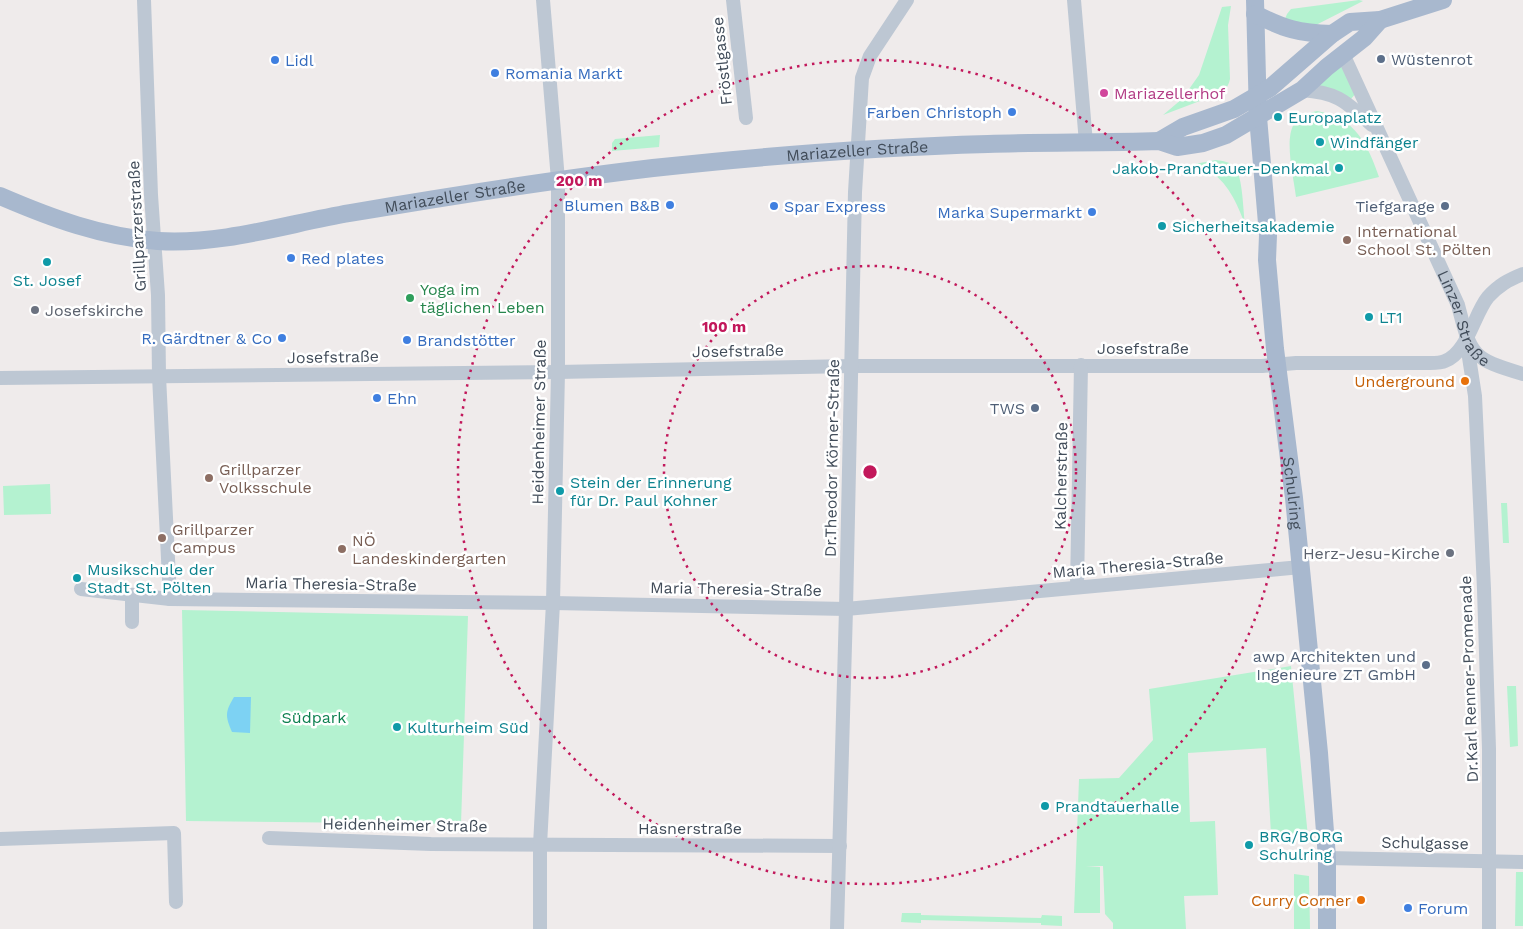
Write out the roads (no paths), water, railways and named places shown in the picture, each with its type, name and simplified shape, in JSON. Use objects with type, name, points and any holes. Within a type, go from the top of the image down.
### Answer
[{"type":"main road","name":"Mariazeller Straße","points":[[1159,141],[1182,127],[1234,109],[1257,95],[1288,74],[1296,64],[1332,34],[1350,22],[1380,20],[1443,0]]},
{"type":"main road","points":[[1255,7],[1274,23],[1299,32],[1332,34]]},
{"type":"main road","points":[[1255,7],[1257,95]]},
{"type":"main road","name":"Mariazeller Straße","points":[[0,196],[85,229],[116,236],[155,241],[214,239],[347,213],[558,180],[716,162],[1085,136],[1159,141],[1177,147],[1203,143],[1226,135],[1302,90],[1364,38],[1380,20]]},
{"type":"main road","name":"Schulring","points":[[1257,95],[1268,235],[1267,260],[1277,364],[1294,498],[1319,753],[1327,858],[1327,929]]},
{"type":"street","name":"Grillparzerstraße","points":[[144,0],[170,599]]},
{"type":"street","name":"Heidenheimer Straße","points":[[540,929],[540,845],[553,603],[558,372],[558,180],[543,0]]},
{"type":"street","name":"Fröstlgasse","points":[[733,0],[746,118]]},
{"type":"street","name":"Dr.Theodor Körner-Straße","points":[[837,929],[857,151],[862,78],[870,56],[907,0]]},
{"type":"street","points":[[1074,0],[1085,136]]},
{"type":"street","name":"Linzer Straße","points":[[1343,54],[1458,305],[1466,338],[1478,356],[1490,365],[1523,374]]},
{"type":"street","name":"Linzer Straße","points":[[1302,90],[1326,92],[1343,100],[1377,128]]},
{"type":"street","name":"Josefstraße","points":[[0,378],[558,372],[852,366],[1441,362],[1447,361],[1456,353],[1487,298],[1505,281],[1523,274]]},
{"type":"street","name":"Dr.Karl Renner-Promenade","points":[[1466,338],[1474,396],[1484,589],[1489,749],[1489,929]]},
{"type":"street","name":"Kalcherstraße","points":[[1077,587],[1081,365]]},
{"type":"street","name":"Maria Theresia-Straße","points":[[81,589],[170,599],[553,603],[846,609],[1300,567]]},
{"type":"street","points":[[132,595],[132,622]]},
{"type":"street","points":[[0,839],[174,833],[176,902]]},
{"type":"street","name":"Heidenheimer Straße","points":[[269,838],[431,844],[540,845]]},
{"type":"street","name":"Hasnerstraße","points":[[540,845],[840,846]]},
{"type":"street","name":"Schulgasse","points":[[1327,858],[1523,862]]},
{"type":"water","points":[[234,697],[251,697],[250,733],[232,732],[227,714]]},
{"type":"place","name":"Wüstenrot","points":[[1381,59]]},
{"type":"place","name":"Lidl","points":[[275,60]]},
{"type":"place","name":"Romania Markt","points":[[495,73]]},
{"type":"place","name":"Mariazellerhof","points":[[1104,93]]},
{"type":"place","name":"Farben Christoph","points":[[1012,112]]},
{"type":"place","name":"Europaplatz","points":[[1278,117]]},
{"type":"place","name":"Windfänger","points":[[1320,142]]},
{"type":"place","name":"Jakob-Prandtauer-Denkmal","points":[[1339,168]]},
{"type":"place","name":"Blumen B&B","points":[[670,205]]},
{"type":"place","name":"Spar Express","points":[[774,206]]},
{"type":"place","name":"Tiefgarage","points":[[1445,206]]},
{"type":"place","name":"Marka Supermarkt","points":[[1092,212]]},
{"type":"place","name":"Sicherheitsakademie","points":[[1162,226]]},
{"type":"place","name":"International School St. Pölten","points":[[1347,240]]},
{"type":"place","name":"Red plates","points":[[291,258]]},
{"type":"place","name":"St. Josef","points":[[47,262]]},
{"type":"place","name":"Yoga im täglichen Leben","points":[[410,298]]},
{"type":"place","name":"Josefskirche","points":[[35,310]]},
{"type":"place","name":"LT1","points":[[1369,317]]},
{"type":"place","name":"R. Gärdtner & Co","points":[[282,338]]},
{"type":"place","name":"Brandstötter","points":[[407,340]]},
{"type":"place","name":"Underground","points":[[1465,381]]},
{"type":"place","name":"Ehn","points":[[377,398]]},
{"type":"place","name":"TWS","points":[[1035,408]]},
{"type":"place","name":"Grillparzer Volksschule","points":[[209,478]]},
{"type":"place","name":"Stein der Erinnerung für Dr. Paul Kohner","points":[[560,491]]},
{"type":"place","name":"Grillparzer Campus","points":[[162,538]]},
{"type":"place","name":"NÖ Landeskindergarten","points":[[342,549]]},
{"type":"place","name":"Herz-Jesu-Kirche","points":[[1450,553]]},
{"type":"place","name":"Musikschule der Stadt St. Pölten","points":[[77,578]]},
{"type":"place","name":"awp Architekten und Ingenieure ZT GmbH","points":[[1426,665]]},
{"type":"place","name":"Kulturheim Süd","points":[[397,727]]},
{"type":"place","name":"Prandtauerhalle","points":[[1045,806]]},
{"type":"place","name":"BRG/BORG Schulring","points":[[1249,845]]},
{"type":"place","name":"Curry Corner","points":[[1361,900]]},
{"type":"place","name":"Forum","points":[[1408,908]]},
{"type":"park label","name":"Südpark","points":[[314,717]]}]
